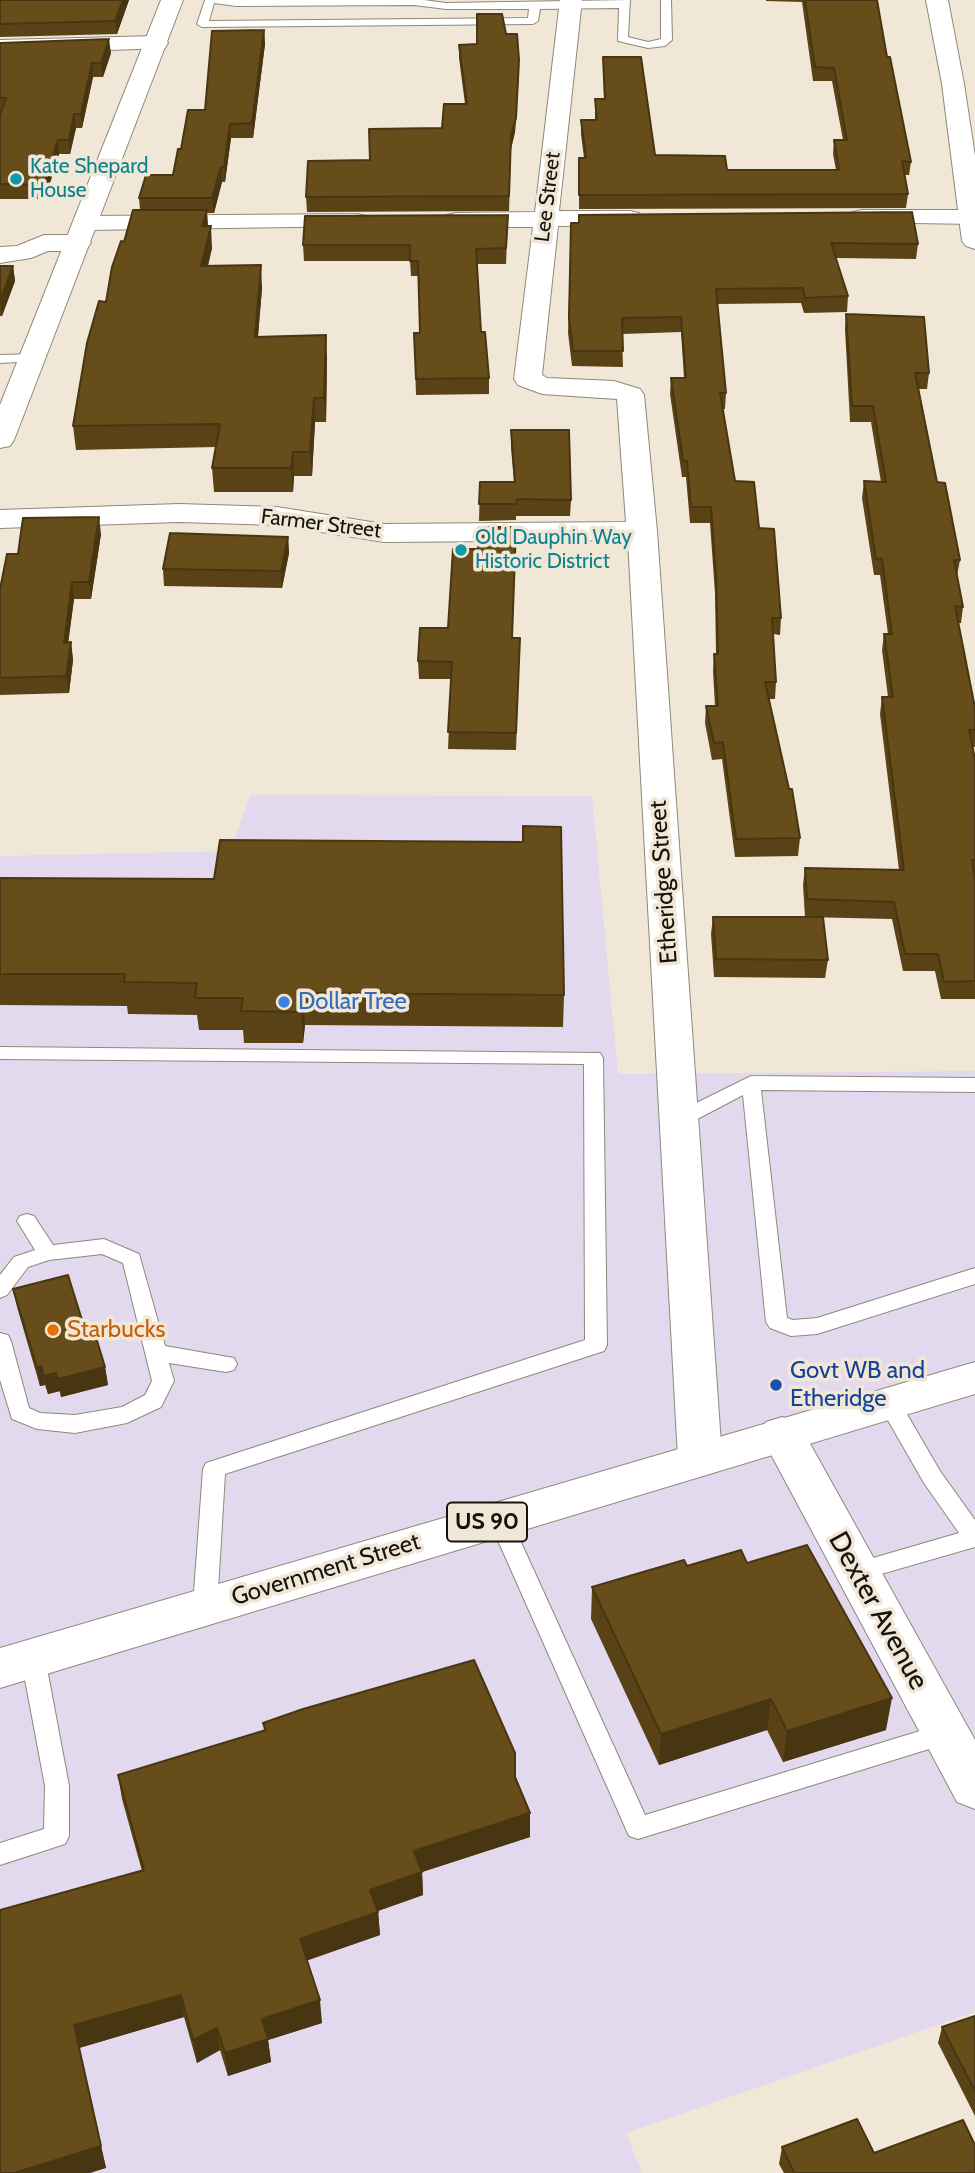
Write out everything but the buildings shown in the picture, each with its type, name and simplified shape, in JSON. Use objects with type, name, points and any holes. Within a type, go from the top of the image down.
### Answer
[{"type":"street","points":[[0,440],[172,0]]},
{"type":"street","points":[[845,217],[974,225],[937,0]]},
{"type":"street","name":"Lee Street","points":[[542,386],[528,379],[571,3]]},
{"type":"street","points":[[0,47],[157,43]]},
{"type":"street","points":[[433,220],[650,218]]},
{"type":"street","points":[[0,255],[22,253],[44,243],[82,233],[380,221]]},
{"type":"street","points":[[0,231],[27,233],[44,243]]},
{"type":"street","name":"Etheridge Street","points":[[542,386],[614,389],[630,395],[642,531],[700,1458]]},
{"type":"street","name":"Farmer Street","points":[[0,519],[179,513],[277,516],[384,533],[642,531]]},
{"type":"street","name":"Government Street","points":[[16,1663],[975,1378]]},
{"type":"street","name":"Dexter Avenue","points":[[782,1434],[975,1787]]},
{"type":"lane","points":[[535,5],[533,21],[202,24],[212,0],[236,3],[414,2],[446,6],[625,2],[622,38],[632,43],[661,44],[667,40],[666,0]]},
{"type":"lane","points":[[348,1],[353,23]]},
{"type":"lane","points":[[0,359],[33,358]]},
{"type":"lane","points":[[0,1054],[593,1058],[596,1345],[214,1469],[205,1606]]},
{"type":"lane","points":[[751,1083],[777,1322],[791,1328],[817,1326],[975,1276]]},
{"type":"lane","points":[[679,1120],[751,1083],[975,1085]]},
{"type":"lane","points":[[27,1222],[48,1253]]},
{"type":"lane","points":[[0,1290],[21,1262],[48,1253],[104,1246],[132,1259],[163,1381],[153,1401],[127,1415],[75,1424],[37,1421],[20,1413],[0,1341]]},
{"type":"lane","points":[[158,1353],[226,1364]]},
{"type":"lane","points":[[857,1572],[975,1538],[932,1476],[889,1403]]},
{"type":"lane","points":[[499,1518],[638,1828],[946,1734]]},
{"type":"lane","points":[[0,1854],[56,1836],[57,1786],[16,1663]]},
{"type":"shaded area","points":[[250,795],[592,796],[618,1074],[975,1071],[975,2012],[626,2133],[642,2173],[0,2173],[0,856],[231,851]]},
{"type":"place","name":"Kate Shepard House","points":[[16,179]]},
{"type":"place","name":"Old Dauphin Way Historic District","points":[[461,550]]},
{"type":"place","name":"Dollar Tree","points":[[284,1002]]},
{"type":"place","name":"Starbucks","points":[[53,1330]]},
{"type":"place","name":"Govt WB and Etheridge","points":[[776,1385]]}]
